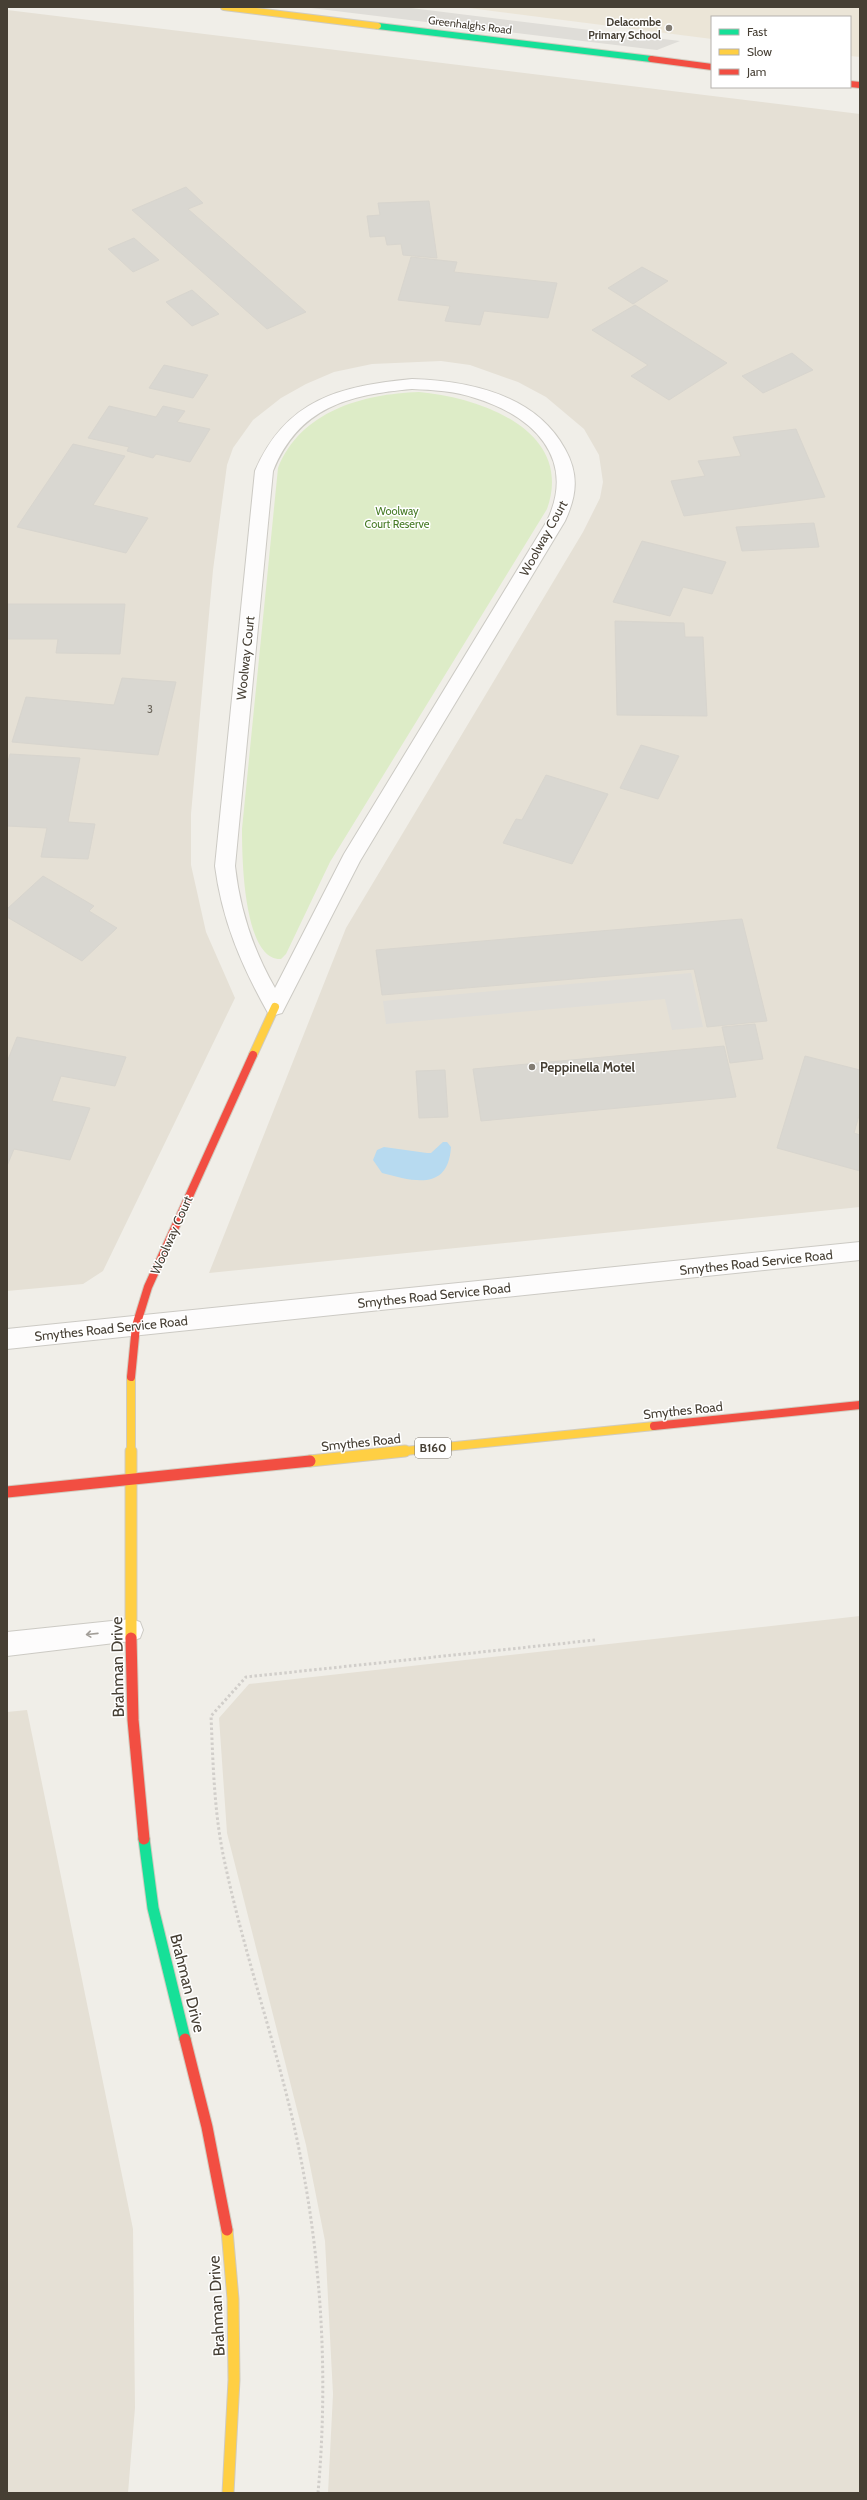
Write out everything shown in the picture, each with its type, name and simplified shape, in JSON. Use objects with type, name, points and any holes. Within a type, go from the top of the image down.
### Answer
[{"type":"street","name":"Greenhalghs Road","points":[[224,7],[711,67]]},
{"type":"street","name":"Woolway Court","points":[[132,1478],[131,1366],[136,1326],[148,1287],[275,1007],[302,958],[351,859],[556,521],[566,498],[568,487],[565,468],[560,454],[547,434],[522,412],[476,392],[441,386],[412,384],[380,387],[347,394],[305,414],[281,436],[267,460],[262,485],[225,866],[230,905],[236,929],[275,1007]]},
{"type":"street","name":"Smythes Road Service Road","points":[[7,1339],[860,1251]]},
{"type":"street","name":"Smythes Road","points":[[7,1492],[132,1478],[860,1405]]},
{"type":"street","name":"Brahman Drive","points":[[132,1478],[131,1630],[133,1720],[145,1856],[153,1908],[207,2127],[227,2229],[233,2299],[234,2380],[228,2493]]},
{"type":"street","points":[[7,1644],[131,1630]]},
{"type":"path","points":[[318,2493],[324,2401],[313,2236],[303,2169],[222,1853],[213,1768],[212,1716],[246,1677],[595,1640]]},
{"type":"shaded area","points":[[303,7],[403,7],[680,41],[657,50]]},
{"type":"shaded area","name":"Delacombe Primary School","points":[[461,7],[860,7],[860,57],[851,56],[851,16],[711,16],[711,39]]},
{"type":"shaded area","points":[[7,10],[860,114],[860,1207],[209,1273],[346,928],[583,532],[600,498],[603,482],[599,455],[584,429],[546,397],[518,382],[470,365],[441,361],[372,364],[334,372],[306,384],[281,398],[253,420],[233,448],[227,465],[213,570],[191,814],[191,865],[206,932],[235,998],[103,1271],[83,1284],[7,1291]]},
{"type":"shaded area","points":[[691,973],[703,1027],[672,1030],[665,999],[386,1024],[383,1001]]},
{"type":"shaded area","points":[[860,1616],[860,2493],[328,2493],[333,2394],[325,2241],[306,2145],[227,1833],[219,1718],[249,1684]]},
{"type":"shaded area","points":[[27,1710],[133,2229],[135,2408],[128,2493],[7,2493],[7,1712]]},
{"type":"green space","name":"Woolway Court Reserve","points":[[419,392],[443,395],[468,401],[493,410],[516,423],[535,439],[547,458],[552,481],[547,509],[330,862],[286,954],[281,959],[268,955],[259,943],[252,926],[244,882],[242,829],[278,468],[288,448],[302,432],[318,419],[336,409],[355,402],[376,397]]},
{"type":"water","points":[[443,1142],[447,1142],[451,1147],[448,1161],[443,1171],[436,1177],[427,1180],[405,1179],[382,1173],[373,1160],[377,1150],[384,1147],[431,1153]]},
{"type":"building","points":[[186,187],[203,203],[188,209],[306,312],[267,329],[132,210]]},
{"type":"building","points":[[429,201],[437,258],[403,255],[401,244],[387,245],[385,236],[370,237],[367,216],[380,215],[378,203]]},
{"type":"building","points":[[134,238],[159,260],[133,272],[108,249]]},
{"type":"building","points":[[411,257],[457,262],[454,272],[557,283],[548,318],[484,311],[480,325],[445,321],[450,306],[398,300]]},
{"type":"building","points":[[642,267],[668,281],[633,304],[608,288]]},
{"type":"building","points":[[192,290],[219,314],[192,326],[166,302]]},
{"type":"building","points":[[635,305],[727,363],[669,400],[631,376],[648,365],[592,330]]},
{"type":"building","points":[[792,353],[813,370],[763,393],[742,376]]},
{"type":"building","points":[[164,365],[208,375],[193,398],[149,388]]},
{"type":"building","points":[[109,406],[156,417],[163,406],[185,411],[177,422],[210,429],[190,462],[156,454],[153,458],[127,451],[129,447],[88,438]]},
{"type":"building","points":[[796,429],[825,497],[684,516],[671,481],[705,476],[698,461],[741,456],[733,437]]},
{"type":"building","points":[[73,444],[125,456],[93,505],[148,518],[126,553],[17,527]]},
{"type":"building","points":[[814,523],[819,547],[742,551],[736,527]]},
{"type":"building","points":[[642,541],[726,562],[712,594],[683,587],[670,616],[613,602]]},
{"type":"building","points":[[7,604],[125,604],[120,654],[56,653],[58,639],[7,639]]},
{"type":"building","points":[[615,621],[684,623],[685,637],[703,637],[707,716],[617,715]]},
{"type":"building","points":[[122,678],[176,682],[158,755],[12,742],[26,697],[114,705]]},
{"type":"building","points":[[641,745],[679,756],[658,799],[620,788]]},
{"type":"building","points":[[10,754],[80,758],[68,822],[95,824],[88,859],[41,857],[47,828],[7,826],[7,765]]},
{"type":"building","points":[[546,775],[608,794],[572,864],[503,843],[516,819],[522,820]]},
{"type":"building","points":[[43,876],[94,906],[89,911],[117,928],[82,961],[7,917],[7,909]]},
{"type":"building","points":[[742,919],[767,1021],[707,1027],[694,969],[382,995],[376,950]]},
{"type":"building","points":[[755,1024],[763,1059],[730,1063],[722,1027]]},
{"type":"building","points":[[17,1037],[126,1057],[115,1086],[61,1076],[52,1101],[90,1108],[70,1160],[14,1149],[7,1166],[7,1062]]},
{"type":"building","points":[[724,1046],[736,1097],[481,1121],[473,1069]]},
{"type":"building","points":[[805,1056],[860,1070],[860,1112],[854,1133],[860,1135],[860,1171],[777,1148]]},
{"type":"building","points":[[445,1070],[448,1117],[419,1118],[416,1071]]},
{"type":"traffic: fast","points":[[378,26],[651,59]]},
{"type":"traffic: fast","points":[[144,1839],[153,1908],[185,2039]]},
{"type":"traffic: slow","points":[[224,7],[378,26]]},
{"type":"traffic: slow","points":[[253,1055],[275,1007]]},
{"type":"traffic: slow","points":[[131,1377],[131,1638]]},
{"type":"traffic: slow","points":[[310,1461],[654,1426]]},
{"type":"traffic: slow","points":[[227,2230],[233,2299],[234,2380],[228,2493]]},
{"type":"traffic: jam","points":[[651,59],[711,67]]},
{"type":"traffic: jam","points":[[851,84],[860,85]]},
{"type":"traffic: jam","points":[[131,1377],[136,1326],[148,1287],[253,1055]]},
{"type":"traffic: jam","points":[[654,1426],[860,1405]]},
{"type":"traffic: jam","points":[[7,1492],[310,1461]]},
{"type":"traffic: jam","points":[[131,1638],[133,1720],[144,1839]]},
{"type":"traffic: jam","points":[[185,2039],[207,2127],[227,2230]]},
{"type":"place","name":"Delacombe Primary School","points":[[669,28]]},
{"type":"place","name":"Peppinella Motel","points":[[532,1067]]}]
